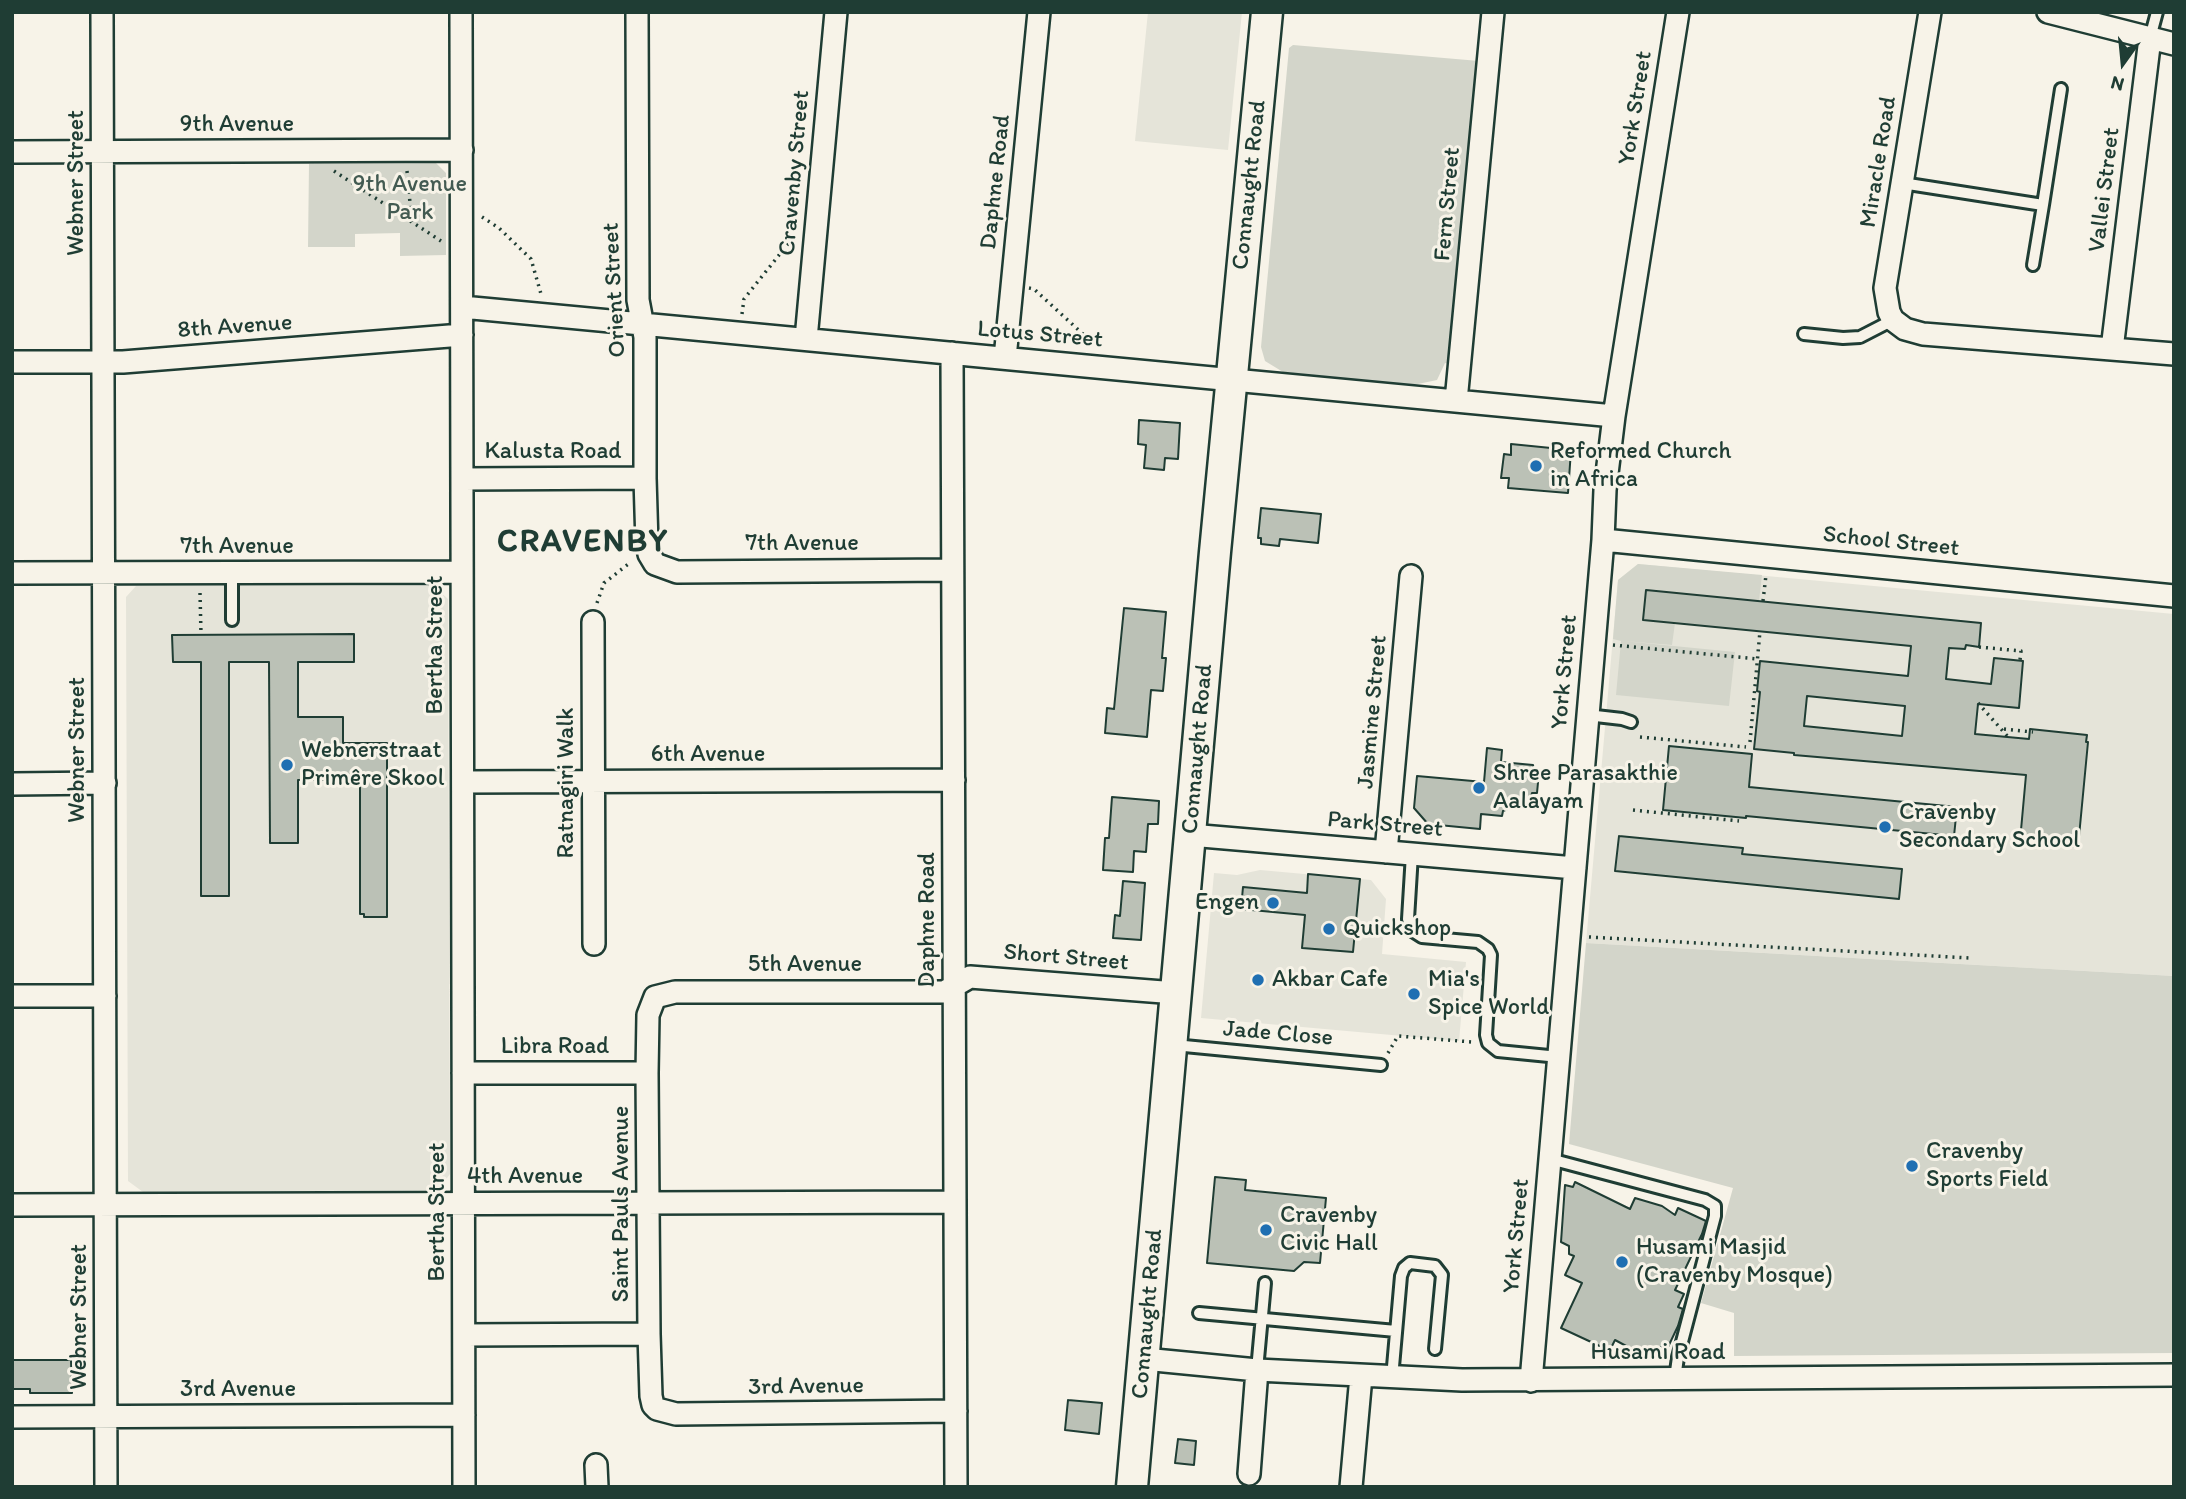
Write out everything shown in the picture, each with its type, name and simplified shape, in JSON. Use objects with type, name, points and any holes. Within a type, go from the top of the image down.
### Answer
[{"type":"street","name":"Webner Street","points":[[102,12],[106,1487]]},
{"type":"street","name":"Bertha Street","points":[[461,12],[464,1487]]},
{"type":"street","name":"Orient Street","points":[[637,12],[638,300],[646,355],[645,478],[649,554],[645,561]]},
{"type":"street","name":"Cravenby Street","points":[[806,339],[836,12]]},
{"type":"street","name":"Daphne Road","points":[[1005,358],[1039,12]]},
{"type":"street","name":"Connaught Road","points":[[1132,1487],[1267,12]]},
{"type":"street","name":"Fern Street","points":[[1456,401],[1493,12]]},
{"type":"street","name":"York Street","points":[[1531,1381],[1603,540],[1605,490],[1614,416],[1678,12]]},
{"type":"street","name":"Miracle Road","points":[[1894,320],[1889,312],[1885,288],[1930,12]]},
{"type":"street","points":[[2048,12],[2174,44]]},
{"type":"street","name":"Vallei Street","points":[[2112,349],[2150,38]]},
{"type":"street","name":"9th Avenue","points":[[12,152],[462,150]]},
{"type":"street","name":"Lotus Street","points":[[462,307],[1614,416]]},
{"type":"street","points":[[1894,320],[1905,329],[1923,334],[2174,354]]},
{"type":"street","name":"8th Avenue","points":[[12,362],[123,362],[462,335]]},
{"type":"street","name":"Daphne Road","points":[[952,353],[956,1487]]},
{"type":"street","name":"Kalusta Road","points":[[462,479],[645,478]]},
{"type":"street","name":"School Street","points":[[1603,540],[2174,596]]},
{"type":"street","name":"7th Avenue","points":[[645,561],[677,572],[952,570]]},
{"type":"street","name":"7th Avenue","points":[[12,573],[462,572]]},
{"type":"street","name":"Jasmine Street","points":[[1386,852],[1412,576]]},
{"type":"street","name":"Ratnagiri Walk","points":[[594,944],[595,614]]},
{"type":"street","name":"6th Avenue","points":[[463,782],[954,780]]},
{"type":"street","points":[[12,784],[105,783]]},
{"type":"street","name":"Park Street","points":[[1190,835],[1575,868]]},
{"type":"street","name":"Short Street","points":[[954,986],[970,976],[1176,993]]},
{"type":"street","name":"5th Avenue","points":[[655,997],[675,992],[944,992],[954,986]]},
{"type":"street","points":[[12,996],[105,996]]},
{"type":"street","name":"Saint Pauls Avenue","points":[[655,997],[648,1015],[647,1073],[649,1334],[651,1401],[657,1409]]},
{"type":"street","name":"Libra Road","points":[[463,1073],[647,1073]]},
{"type":"street","name":"4th Avenue","points":[[12,1205],[954,1202]]},
{"type":"street","points":[[464,1335],[649,1334]]},
{"type":"street","name":"Husami Road","points":[[1144,1359],[1257,1370],[1392,1378],[1531,1381],[2174,1375]]},
{"type":"street","points":[[1248,1474],[1257,1370]]},
{"type":"street","points":[[1352,1487],[1361,1376]]},
{"type":"street","name":"3rd Avenue","points":[[657,1409],[676,1414],[956,1411]]},
{"type":"street","name":"3rd Avenue","points":[[12,1417],[464,1415]]},
{"type":"street","points":[[596,1465],[597,1487]]},
{"type":"lane","points":[[2150,38],[2157,12]]},
{"type":"lane","points":[[2034,265],[2061,89]]},
{"type":"lane","points":[[1902,183],[2043,205]]},
{"type":"lane","points":[[1804,334],[1860,337],[1894,320]]},
{"type":"lane","points":[[232,573],[232,620]]},
{"type":"lane","points":[[1587,716],[1631,722]]},
{"type":"lane","points":[[1412,854],[1408,919],[1410,930],[1422,937],[1478,942],[1484,945],[1491,955],[1486,1035],[1488,1043],[1499,1051],[1559,1057]]},
{"type":"lane","name":"Jade Close","points":[[1171,1045],[1381,1065]]},
{"type":"lane","points":[[1550,1159],[1705,1200],[1715,1206],[1715,1216],[1678,1357],[1675,1380]]},
{"type":"lane","points":[[1392,1378],[1401,1276],[1404,1268],[1414,1263],[1435,1266],[1442,1275],[1435,1349]]},
{"type":"lane","points":[[1257,1370],[1265,1283]]},
{"type":"lane","points":[[1199,1313],[1396,1331]]},
{"type":"path","points":[[404,150],[412,224]]},
{"type":"path","points":[[303,151],[382,201],[412,224],[446,244],[462,245]]},
{"type":"path","points":[[462,206],[499,228],[531,259],[541,296],[542,315]]},
{"type":"path","points":[[740,333],[744,299],[799,230],[816,230]]},
{"type":"path","points":[[1012,286],[1034,289],[1103,353],[1103,367]]},
{"type":"path","points":[[595,614],[604,583],[645,561]]},
{"type":"path","points":[[1763,601],[1766,567]]},
{"type":"path","points":[[201,573],[201,634]]},
{"type":"path","points":[[1750,742],[1760,631]]},
{"type":"path","points":[[1611,645],[1758,660]]},
{"type":"path","points":[[1979,647],[2021,651],[2020,660]]},
{"type":"path","points":[[1979,703],[2009,738]]},
{"type":"path","points":[[2002,729],[2033,732]]},
{"type":"path","points":[[1640,737],[1746,747]]},
{"type":"path","points":[[1633,810],[1739,821]]},
{"type":"path","points":[[1569,936],[1970,958]]},
{"type":"path","points":[[1381,1065],[1398,1036],[1488,1043]]},
{"type":"shaded area","points":[[1148,12],[1242,12],[1228,150],[1135,141]]},
{"type":"shaded area","name":"Cravenby Secondary School","points":[[1638,564],[2174,614],[2174,976],[1586,943],[1618,580]]},
{"type":"shaded area","name":"Webnerstraat Primêre Skool","points":[[136,586],[434,586],[448,599],[450,1174],[438,1190],[143,1192],[128,1181],[126,597]]},
{"type":"shaded area","points":[[1260,870],[1371,880],[1386,899],[1382,954],[1466,962],[1459,1041],[1201,1018],[1214,873],[1237,875]]},
{"type":"green space","points":[[1293,45],[1479,61],[1450,364],[1445,363],[1437,380],[1413,385],[1283,372],[1265,361],[1261,347],[1289,48]]},
{"type":"green space","name":"9th Avenue Park","points":[[436,163],[446,173],[446,255],[400,256],[400,233],[355,234],[355,247],[308,247],[309,164]]},
{"type":"green space","points":[[1638,564],[1762,575],[1759,601],[1646,590],[1643,620],[1675,623],[1672,645],[1623,641],[1735,652],[1729,706],[1616,695],[1621,641],[1613,639],[1618,580]]},
{"type":"green space","name":"Cravenby Sports Field","points":[[1586,943],[2174,976],[2174,1353],[1734,1356],[1734,1313],[1701,1303],[1733,1188],[1569,1144]]},
{"type":"building","points":[[1139,420],[1180,423],[1178,459],[1165,458],[1164,470],[1144,468],[1146,445],[1138,444]]},
{"type":"building","name":"Reformed Church in Africa","points":[[1511,444],[1571,450],[1568,493],[1508,488],[1509,478],[1501,478],[1504,454],[1511,455]]},
{"type":"building","points":[[1261,508],[1321,514],[1318,543],[1280,539],[1279,546],[1261,544],[1261,538],[1258,538]]},
{"type":"building","points":[[1646,590],[1981,623],[1979,647],[1966,645],[1965,649],[1949,648],[1946,679],[1991,684],[1994,658],[2023,661],[2019,708],[1978,704],[1975,734],[2029,739],[2030,729],[2087,735],[2078,847],[2020,841],[2026,775],[1794,755],[1754,749],[1760,692],[1757,691],[1760,661],[1908,676],[1911,646],[1643,620]],"holes":[[[1807,696],[1905,706],[1902,736],[1804,726]]]},
{"type":"building","points":[[1124,608],[1166,612],[1162,658],[1166,658],[1163,691],[1151,690],[1147,737],[1105,733],[1107,708],[1114,709]]},
{"type":"building","points":[[354,634],[354,662],[298,662],[298,717],[343,717],[343,743],[387,743],[387,917],[364,917],[364,914],[360,914],[360,780],[298,780],[298,843],[270,843],[269,662],[229,662],[229,896],[201,896],[201,662],[173,662],[172,635]]},
{"type":"building","points":[[1669,746],[1752,754],[1749,787],[1957,807],[1954,836],[1663,810]]},
{"type":"building","name":"Shree Parasakthie Aalayam","points":[[1487,748],[1502,750],[1501,762],[1533,765],[1534,771],[1539,772],[1537,793],[1532,793],[1530,800],[1509,798],[1508,809],[1503,811],[1502,816],[1481,814],[1480,829],[1428,824],[1414,808],[1417,776],[1484,782]]},
{"type":"building","points":[[1112,797],[1159,801],[1158,824],[1148,824],[1146,852],[1134,851],[1133,872],[1103,870]]},
{"type":"building","points":[[1619,836],[1743,848],[1742,854],[1902,869],[1899,899],[1615,871]]},
{"type":"building","name":"Quickshop","points":[[1308,874],[1360,879],[1353,952],[1302,948],[1305,915],[1241,909],[1243,887],[1307,893]]},
{"type":"building","points":[[1123,881],[1145,883],[1141,940],[1113,938],[1115,915],[1120,916]]},
{"type":"building","name":"Cravenby Civic Hall","points":[[1215,1177],[1246,1180],[1245,1190],[1326,1198],[1320,1263],[1304,1262],[1294,1271],[1207,1263]]},
{"type":"building","points":[[1575,1182],[1630,1209],[1635,1198],[1662,1206],[1675,1215],[1678,1208],[1706,1221],[1675,1290],[1684,1294],[1678,1307],[1683,1309],[1668,1347],[1630,1348],[1615,1340],[1611,1348],[1604,1348],[1561,1328],[1582,1283],[1565,1275],[1574,1256],[1569,1254],[1569,1246],[1561,1242],[1565,1185],[1573,1187]]},
{"type":"building","points":[[12,1360],[71,1360],[72,1393],[30,1393],[30,1389],[12,1389]]},
{"type":"building","points":[[1068,1400],[1102,1403],[1099,1434],[1065,1430]]},
{"type":"building","points":[[1178,1439],[1196,1441],[1194,1465],[1175,1463]]},
{"type":"place","name":"Reformed Church in Africa","points":[[1536,466]]},
{"type":"place","name":"Webnerstraat Primêre Skool","points":[[287,765]]},
{"type":"place","name":"Shree Parasakthie Aalayam","points":[[1479,788]]},
{"type":"place","name":"Cravenby Secondary School","points":[[1885,827]]},
{"type":"place","name":"Engen","points":[[1273,903]]},
{"type":"place","name":"Quickshop","points":[[1329,929]]},
{"type":"place","name":"Akbar Cafe","points":[[1258,980]]},
{"type":"place","name":"Mia's Spice World","points":[[1414,994]]},
{"type":"place","name":"Cravenby Sports Field","points":[[1912,1166]]},
{"type":"place","name":"Cravenby Civic Hall","points":[[1266,1230]]},
{"type":"place","name":"Husami Masjid (Cravenby Mosque)","points":[[1622,1262]]},
{"type":"district","name":"CRAVENBY","points":[[583,543]]}]
